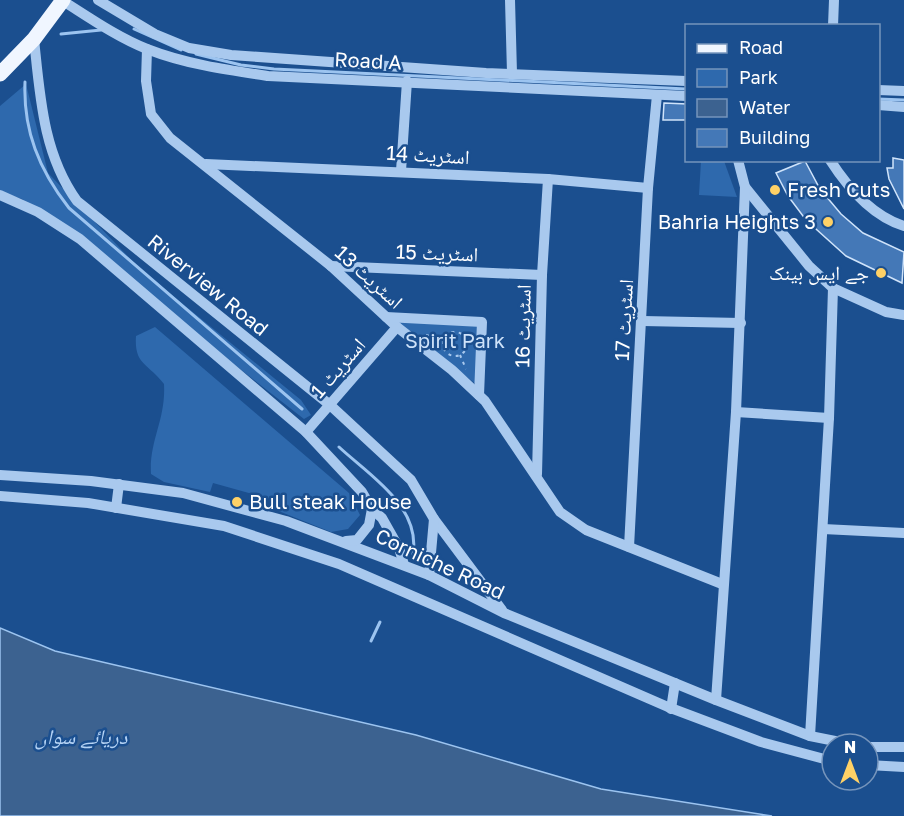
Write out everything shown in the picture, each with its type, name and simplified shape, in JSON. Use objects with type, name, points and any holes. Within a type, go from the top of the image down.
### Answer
[{"type":"main road","points":[[0,74],[34,39],[63,0]]},
{"type":"street","name":"Road A","points":[[63,0],[108,30],[147,49],[216,69],[268,76],[685,96]]},
{"type":"street","name":"Road A","points":[[98,0],[155,34],[189,48],[283,60],[512,74],[685,81]]},
{"type":"street","points":[[510,0],[512,74]]},
{"type":"street","points":[[833,24],[834,0]]},
{"type":"street","name":"Riverview Road","points":[[34,39],[40,94],[52,154],[63,181],[77,201],[98,221],[330,405],[411,480],[434,519],[504,613]]},
{"type":"street","name":"اسٹریٹ 13","points":[[147,49],[146,81],[152,114],[170,138],[206,164],[331,267],[397,327],[452,370],[479,395],[537,474],[560,512],[586,530],[722,584]]},
{"type":"street","points":[[401,171],[407,81]]},
{"type":"street","points":[[880,90],[904,92]]},
{"type":"street","name":"اسٹریٹ 17","points":[[629,547],[643,321],[648,188],[657,95]]},
{"type":"street","points":[[880,105],[904,107]]},
{"type":"street","points":[[716,700],[741,323],[746,187],[739,162]]},
{"type":"street","points":[[831,162],[842,179],[865,202],[886,220],[904,226]]},
{"type":"street","name":"اسٹریٹ 14","points":[[206,164],[401,171],[548,179],[648,188]]},
{"type":"street","name":"اسٹریٹ 16","points":[[537,474],[542,275],[548,179]]},
{"type":"street","points":[[746,187],[808,266],[833,288],[886,312],[904,315]]},
{"type":"street","points":[[0,195],[38,212],[80,239],[306,432],[362,492],[372,509],[382,518],[399,548],[404,565]]},
{"type":"street","name":"اسٹریٹ 15","points":[[331,267],[542,275]]},
{"type":"street","points":[[810,736],[829,418],[833,288]]},
{"type":"street","points":[[386,317],[482,322],[479,395]]},
{"type":"street","points":[[643,321],[741,323]]},
{"type":"street","name":"اسٹریٹ 1","points":[[306,432],[397,327]]},
{"type":"street","points":[[736,412],[829,418]]},
{"type":"street","name":"Corniche Road","points":[[0,475],[119,484],[183,493],[286,521],[346,541],[429,575],[504,613],[716,700],[820,738]]},
{"type":"street","points":[[116,508],[119,484]]},
{"type":"street","points":[[0,496],[116,508],[224,526],[339,564],[671,709],[761,742],[820,758]]},
{"type":"street","points":[[346,541],[357,540],[369,525],[372,509]]},
{"type":"street","points":[[429,575],[434,519]]},
{"type":"street","points":[[823,529],[904,533]]},
{"type":"street","points":[[671,709],[675,683]]},
{"type":"street","points":[[880,747],[904,747]]},
{"type":"street","points":[[880,766],[904,767]]},
{"type":"path","points":[[452,332],[464,335],[468,342],[466,350],[460,355],[452,356],[444,348],[446,336],[452,332]]},
{"type":"path","points":[[460,355],[466,371],[480,373]]},
{"type":"green space","points":[[26,84],[48,173],[141,270],[301,400],[311,415],[304,419],[22,199],[0,192],[0,106]]},
{"type":"green space","points":[[701,162],[724,162],[737,197],[699,195]]},
{"type":"green space","name":"Spirit Park","points":[[390,317],[479,321],[477,385]]},
{"type":"green space","points":[[155,327],[349,493],[360,515],[348,529],[331,532],[276,510],[274,500],[213,483],[210,492],[164,482],[151,474],[152,451],[163,408],[164,384],[143,363],[137,353],[136,336]]},
{"type":"water","name":"دریائے سواں","points":[[0,628],[55,651],[416,735],[601,789],[772,816],[0,816]]},
{"type":"building","points":[[664,103],[685,104],[685,120],[663,120]]},
{"type":"building","points":[[893,158],[904,160],[904,209],[889,179],[887,168],[893,168]]},
{"type":"building","name":"Bahria Heights 3","points":[[806,162],[820,189],[841,214],[863,233],[904,252],[902,283],[846,256],[806,220],[788,196],[776,173]]},
{"type":"waterway","points":[[134,29],[181,50]]},
{"type":"waterway","points":[[61,34],[101,30]]},
{"type":"waterway","points":[[196,54],[241,65],[274,69],[685,89]]},
{"type":"waterway","points":[[25,82],[27,117],[35,149],[49,179],[69,208],[302,409]]},
{"type":"waterway","points":[[880,99],[904,100]]},
{"type":"waterway","points":[[339,447],[378,481],[401,506],[409,521],[413,537],[413,554]]},
{"type":"waterway","points":[[371,641],[380,622]]},
{"type":"place","name":"Fresh Cuts","points":[[775,190]]},
{"type":"place","name":"Bahria Heights 3","points":[[828,222]]},
{"type":"place","name":"جے ایس بینک","points":[[881,273]]},
{"type":"place","name":"Bull steak House","points":[[237,502]]}]
